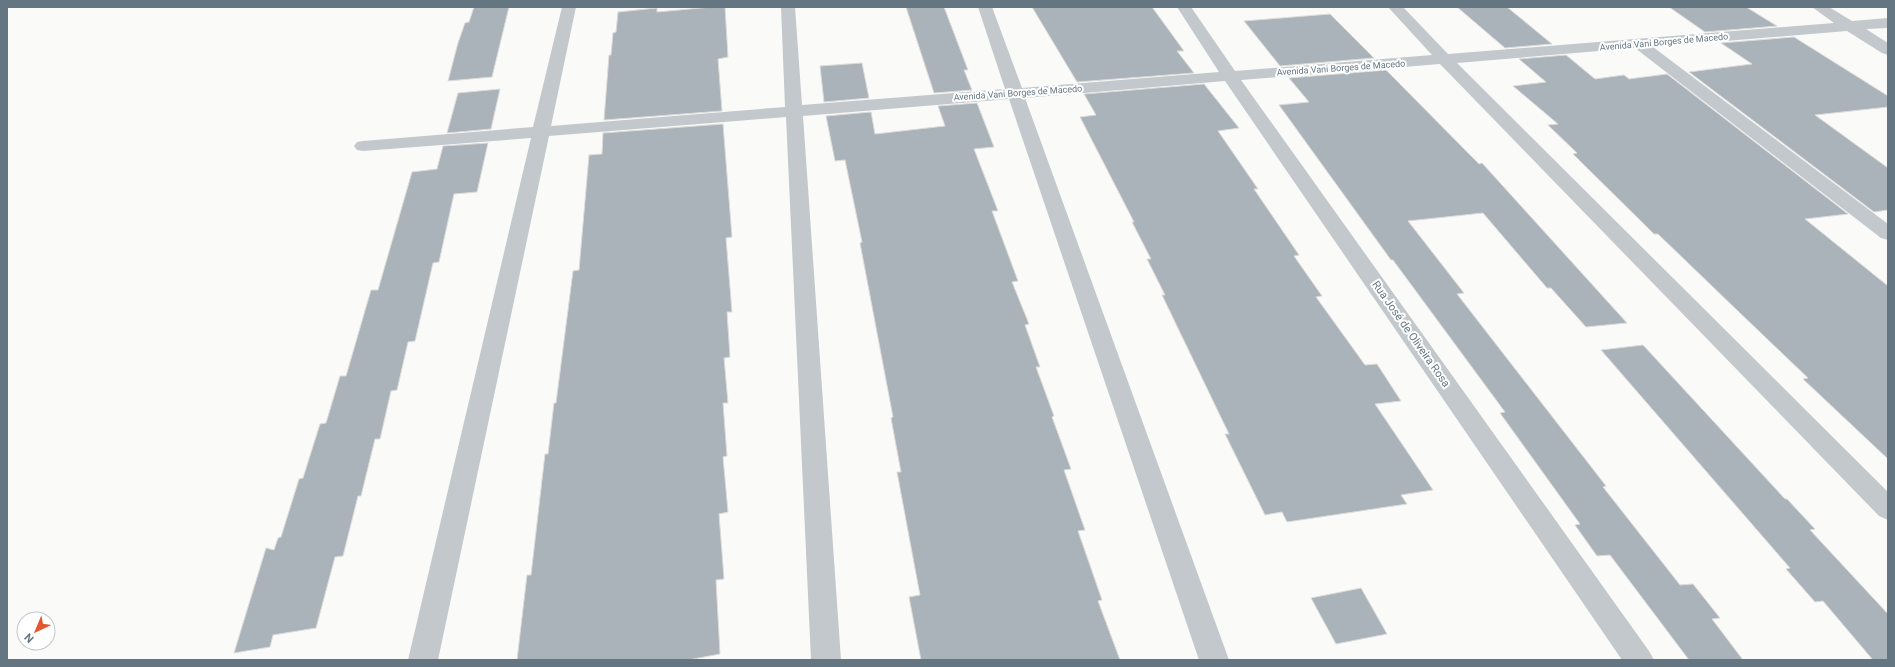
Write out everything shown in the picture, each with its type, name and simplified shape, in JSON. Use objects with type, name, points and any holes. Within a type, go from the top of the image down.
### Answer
[{"type":"street","points":[[422,660],[569,7]]},
{"type":"street","points":[[788,7],[826,660]]},
{"type":"street","points":[[985,7],[1214,660]]},
{"type":"street","name":"Rua José de Oliveira Rosa","points":[[1184,7],[1230,76],[1639,660]]},
{"type":"street","points":[[1395,7],[1445,60],[1888,508]]},
{"type":"street","points":[[1819,7],[1888,50]]},
{"type":"street","name":"Avenida Vani Borges de Macedo","points":[[363,146],[542,130],[1016,94],[1888,24]]},
{"type":"street","points":[[1640,44],[1888,234]]},
{"type":"building","points":[[474,7],[509,7],[492,77],[448,81],[465,23],[469,22]]},
{"type":"building","points":[[725,7],[728,57],[718,59],[722,111],[604,120],[609,55],[611,55],[613,33],[616,32],[618,12],[657,8],[657,12]]},
{"type":"building","points":[[906,7],[944,7],[968,70],[964,70],[972,90],[934,93]]},
{"type":"building","points":[[1032,7],[1152,7],[1184,51],[1177,51],[1194,73],[1077,82]]},
{"type":"building","points":[[1457,7],[1507,7],[1552,44],[1505,48]]},
{"type":"building","points":[[1669,7],[1746,7],[1777,26],[1705,32]]},
{"type":"building","points":[[1330,14],[1374,58],[1280,66],[1244,21]]},
{"type":"building","points":[[1794,37],[1888,96],[1888,107],[1815,115],[1888,168],[1888,210],[1874,212],[1689,72],[1752,64],[1721,43]]},
{"type":"building","points":[[1566,55],[1595,79],[1624,75],[1629,79],[1667,74],[1848,214],[1805,219],[1888,286],[1888,459],[1803,379],[1808,378],[1658,234],[1654,234],[1573,154],[1577,153],[1548,125],[1558,124],[1513,86],[1546,82],[1519,59]]},
{"type":"building","points":[[862,63],[869,98],[824,102],[820,66]]},
{"type":"building","points":[[1386,70],[1479,164],[1482,163],[1627,323],[1586,327],[1551,288],[1547,288],[1483,213],[1408,221],[1464,293],[1457,294],[1606,486],[1603,487],[1680,585],[1693,584],[1720,618],[1712,619],[1743,660],[1689,660],[1610,555],[1597,556],[1575,525],[1580,524],[1500,413],[1505,412],[1393,260],[1391,260],[1279,105],[1309,102],[1289,78]]},
{"type":"building","points":[[1204,84],[1239,128],[1218,131],[1258,189],[1254,189],[1299,255],[1294,256],[1322,296],[1316,297],[1365,365],[1377,364],[1401,401],[1375,404],[1433,490],[1401,495],[1407,504],[1287,522],[1282,512],[1265,515],[1225,434],[1229,434],[1162,295],[1165,295],[1147,259],[1151,259],[1132,222],[1134,222],[1080,117],[1096,115],[1084,94]]},
{"type":"building","points":[[500,89],[491,129],[447,133],[458,93]]},
{"type":"building","points":[[977,103],[994,147],[974,149],[998,211],[992,211],[1018,281],[1012,282],[1029,324],[1025,325],[1040,367],[1036,367],[1071,469],[1064,470],[1085,530],[1078,531],[1102,600],[1098,601],[1120,660],[921,660],[909,597],[920,595],[897,472],[901,472],[891,418],[893,417],[860,243],[862,242],[845,160],[835,161],[826,116],[871,112],[875,134],[945,126],[938,106]]},
{"type":"building","points":[[723,124],[732,237],[726,238],[732,312],[727,312],[730,357],[724,358],[728,403],[723,403],[727,456],[723,457],[728,512],[719,514],[724,579],[716,580],[720,654],[688,660],[517,660],[527,575],[531,575],[545,454],[548,454],[554,403],[556,403],[573,271],[579,270],[589,155],[602,154],[603,133]]},
{"type":"building","points":[[488,143],[477,192],[454,194],[439,262],[433,263],[415,341],[408,342],[397,390],[391,391],[380,439],[375,439],[361,496],[358,496],[343,556],[335,557],[316,628],[273,635],[270,647],[234,653],[266,548],[274,550],[278,538],[281,537],[299,479],[303,478],[320,424],[326,423],[340,376],[346,376],[371,290],[378,290],[412,172],[437,169],[443,146]]},
{"type":"building","points":[[1643,345],[1785,499],[1787,499],[1815,529],[1810,530],[1888,614],[1888,660],[1873,660],[1823,601],[1815,602],[1786,569],[1790,568],[1601,350]]},
{"type":"building","points":[[1361,588],[1387,634],[1336,644],[1311,598]]}]
